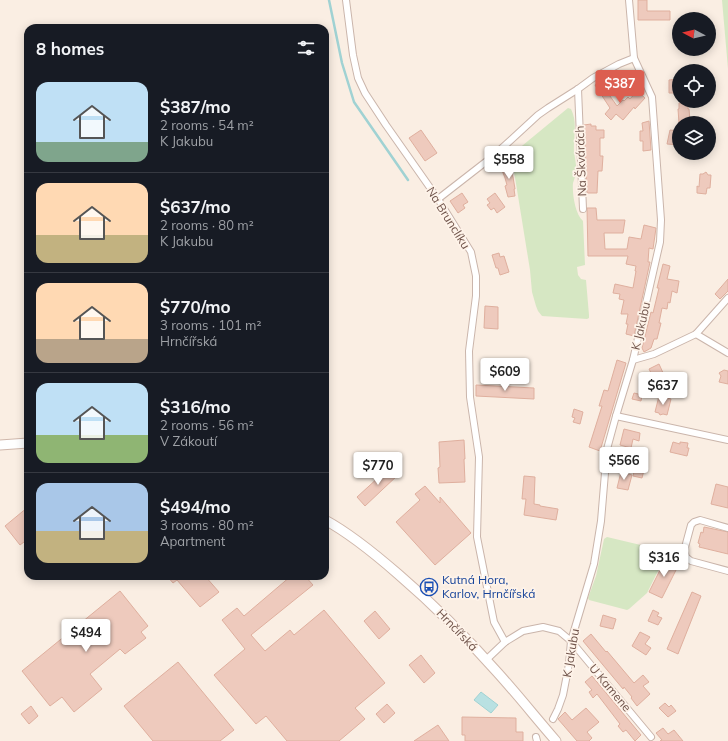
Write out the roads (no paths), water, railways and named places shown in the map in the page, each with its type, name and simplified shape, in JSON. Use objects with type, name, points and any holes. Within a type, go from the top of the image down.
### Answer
[{"type":"main road","points":[[0,446],[24,443]]},
{"type":"main road","name":"Hrnčířská","points":[[329,523],[362,544],[434,606],[486,660],[556,741]]},
{"type":"street","name":"Na Brunclíku","points":[[346,0],[353,55],[358,78],[365,93],[438,199],[471,252],[476,276],[476,296],[469,351],[470,397],[479,456],[477,537],[494,622],[505,642]]},
{"type":"street","name":"K Jakubu","points":[[553,719],[563,695],[569,664],[571,641],[594,564],[601,521],[606,449],[633,360],[660,242],[661,220],[652,97],[634,58],[629,0]]},
{"type":"street","points":[[438,199],[492,157],[538,115],[593,78],[634,58]]},
{"type":"street","name":"Na Škvárách","points":[[578,89],[583,209]]},
{"type":"street","points":[[633,360],[654,354],[696,334],[728,298]]},
{"type":"street","points":[[696,334],[728,353]]},
{"type":"street","points":[[616,416],[728,440]]},
{"type":"street","points":[[728,528],[700,520],[694,522],[691,525],[684,551],[686,557],[691,561],[728,570]]},
{"type":"street","name":"U Kamene","points":[[486,660],[505,642],[523,631],[543,627],[559,631],[571,641],[651,737]]},
{"type":"water","points":[[481,692],[498,705],[491,713],[474,700]]},
{"type":"waterway","points":[[329,0],[342,63],[354,102],[408,180]]},
{"type":"place","name":"Kutná Hora, Karlov, Hrnčířská","points":[[429,587]]}]
